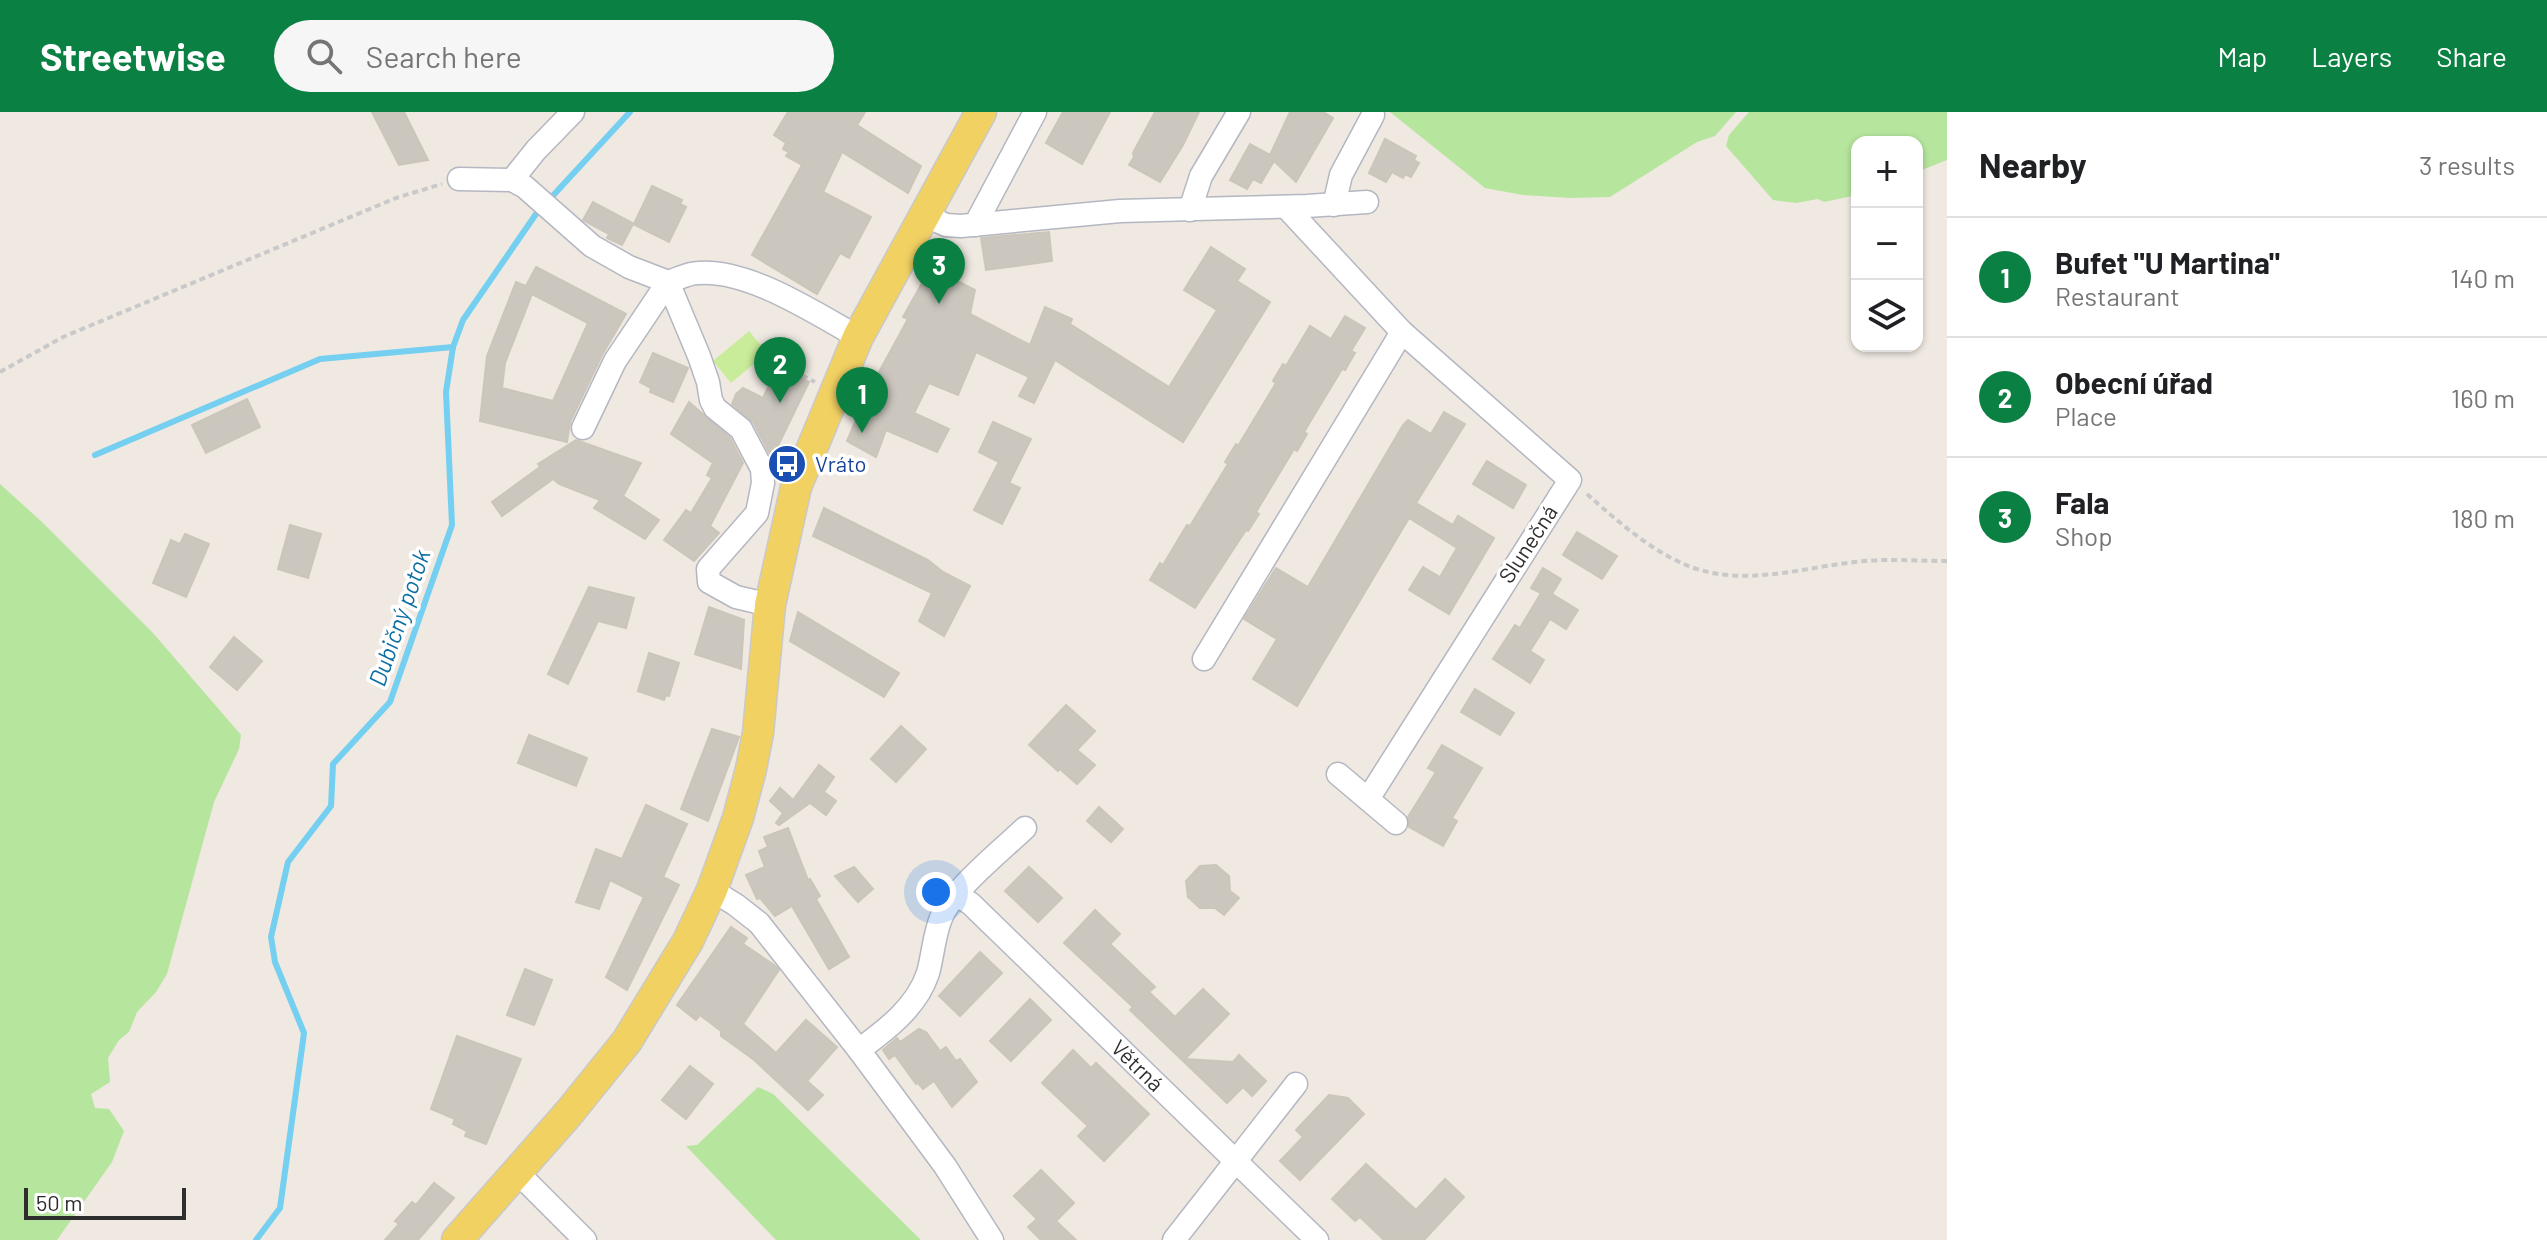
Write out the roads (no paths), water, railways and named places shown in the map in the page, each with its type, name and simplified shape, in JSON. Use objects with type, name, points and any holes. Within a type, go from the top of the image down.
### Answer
[{"type":"main road","points":[[457,1240],[568,1114],[627,1041],[688,941],[712,890],[738,818],[751,769],[758,733],[770,605],[796,487],[858,337],[981,112]]},
{"type":"street","points":[[512,180],[573,112]]},
{"type":"street","points":[[975,225],[1035,112]]},
{"type":"street","points":[[1190,210],[1201,176],[1239,112]]},
{"type":"street","points":[[1335,198],[1341,175],[1373,115]]},
{"type":"street","points":[[459,179],[512,180],[592,246],[629,267],[668,282],[699,356],[715,408],[741,429],[762,469],[763,483],[757,513],[708,569],[709,582],[736,597],[770,605]]},
{"type":"street","points":[[924,215],[946,225],[975,225],[1120,211],[1286,207],[1335,198],[1367,202]]},
{"type":"street","name":"Slunečná","points":[[1286,207],[1402,332],[1570,480],[1368,799]]},
{"type":"street","points":[[583,428],[615,361],[668,282],[696,273],[733,275],[799,304],[858,337]]},
{"type":"street","points":[[1204,659],[1402,332]]},
{"type":"street","points":[[1338,774],[1396,823]]},
{"type":"street","points":[[859,1050],[889,1029],[916,996],[927,976],[941,918],[956,894],[1025,828]]},
{"type":"street","points":[[712,890],[759,923],[945,1166],[992,1240]]},
{"type":"street","name":"Větrná","points":[[956,894],[971,904],[1317,1240]]},
{"type":"street","points":[[1174,1240],[1296,1084]]},
{"type":"street","points":[[516,1171],[585,1240]]},
{"type":"waterway","name":"Dubičný potok","points":[[256,1240],[280,1208],[304,1033],[275,962],[271,937],[288,862],[331,806],[333,764],[390,702],[452,525],[446,392],[453,347],[463,320],[536,214],[630,112]]},
{"type":"waterway","points":[[95,455],[320,359],[453,347]]},
{"type":"place","name":"Fala","points":[[939,304]]},
{"type":"place","name":"Obecní úřad","points":[[780,403]]},
{"type":"place","name":"Bufet \"U Martina\"","points":[[862,433]]},
{"type":"place","name":"Vráto","points":[[787,464]]}]
